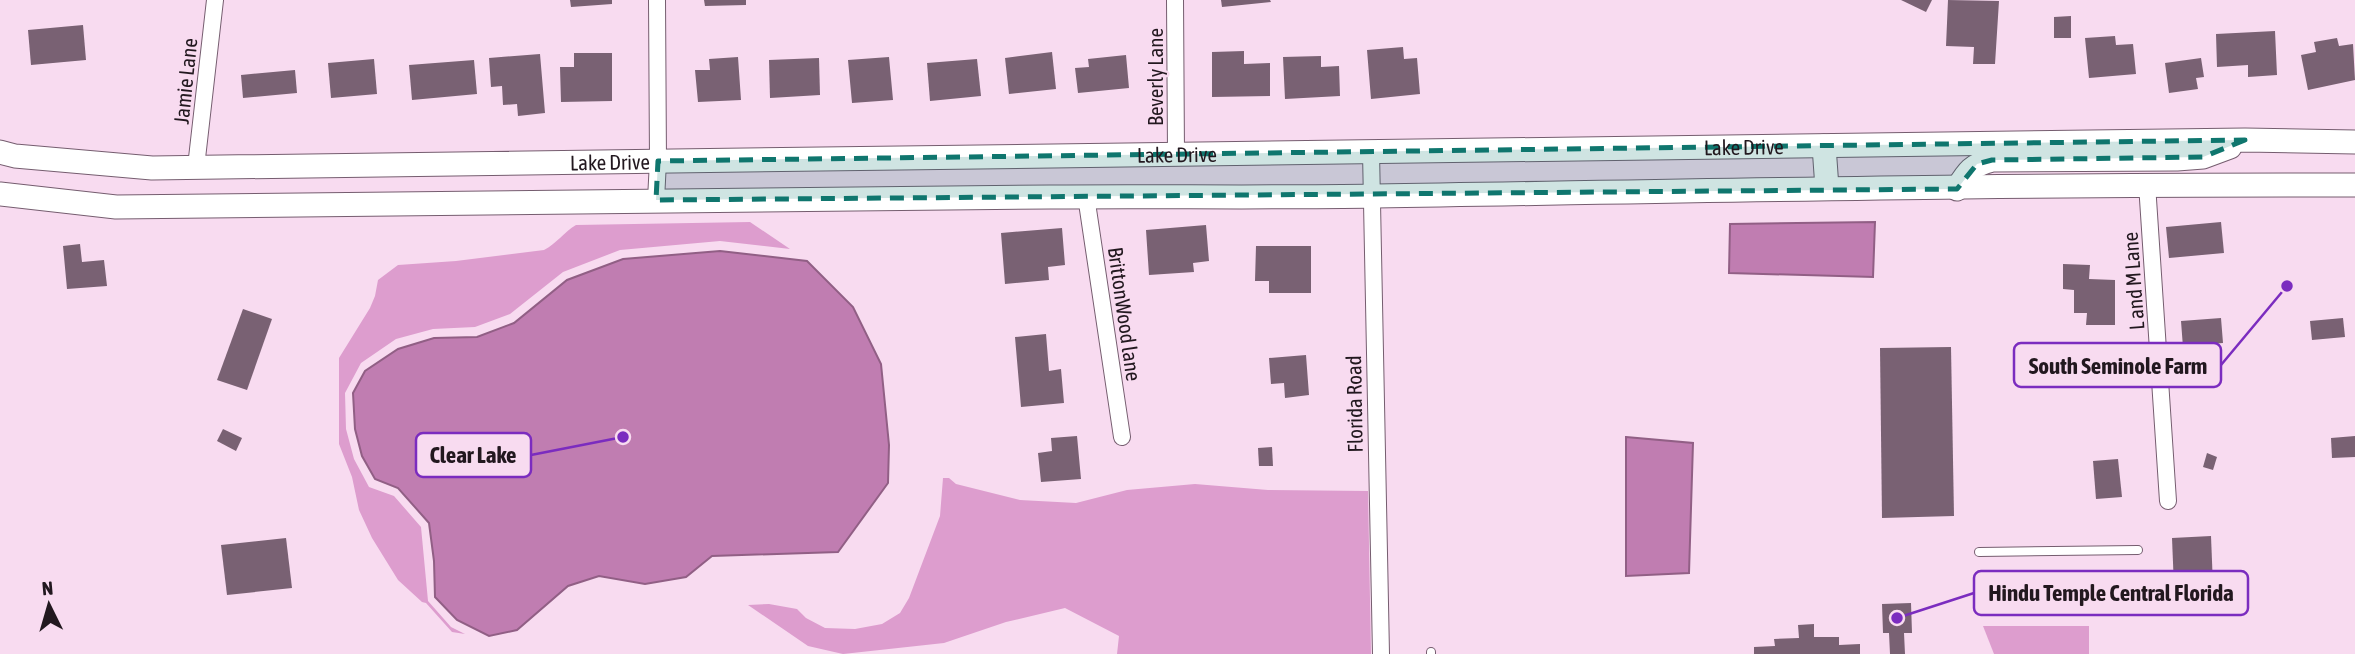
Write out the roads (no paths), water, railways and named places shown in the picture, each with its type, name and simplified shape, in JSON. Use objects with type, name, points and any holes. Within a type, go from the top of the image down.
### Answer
[{"type":"main road","name":"Lake Drive","points":[[0,152],[15,156],[152,168],[2245,140],[2355,142]]},
{"type":"main road","points":[[1957,189],[1967,173],[1977,164],[1992,160],[2203,157],[2245,140]]},
{"type":"main road","points":[[1824,146],[1826,188]]},
{"type":"main road","name":"Lake Drive","points":[[0,194],[116,207],[1086,196],[1370,196],[2147,184],[2355,185]]},
{"type":"street","name":"Jamie Lane","points":[[196,167],[215,0]]},
{"type":"street","points":[[656,200],[659,161],[657,0]]},
{"type":"street","name":"Beverly Lane","points":[[1175,0],[1176,153]]},
{"type":"street","name":"Florida Road","points":[[1371,152],[1381,654]]},
{"type":"street","name":"L and M Lane","points":[[2147,184],[2168,501]]},
{"type":"street","name":"BrittonWood lane","points":[[1086,196],[1122,438]]},
{"type":"lane","points":[[1979,552],[2138,550]]},
{"type":"place","name":"South Seminole Farm","points":[[2287,286]]},
{"type":"place","name":"Clear Lake","points":[[623,437]]},
{"type":"place","name":"Hindu Temple Central Florida","points":[[1897,618]]}]
